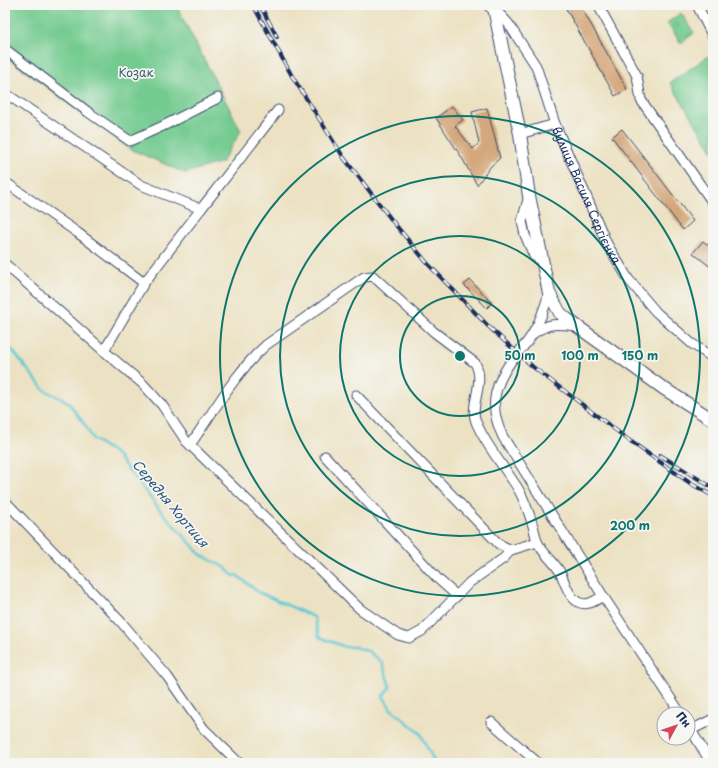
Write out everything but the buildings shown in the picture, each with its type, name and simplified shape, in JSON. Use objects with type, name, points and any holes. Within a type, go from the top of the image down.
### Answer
[{"type":"main road","name":"вулиця Василя Сергієнка","points":[[494,6],[520,134],[529,196],[549,293],[560,313],[576,326],[663,388],[713,420]]},
{"type":"street","points":[[598,5],[637,76],[641,100],[713,203]]},
{"type":"street","points":[[697,5],[713,37]]},
{"type":"street","name":"вулиця Василя Сергієнка","points":[[494,6],[508,23],[536,66],[555,124],[607,244],[629,280],[656,312],[691,343],[713,358]]},
{"type":"street","points":[[5,49],[88,112],[130,140],[163,126],[218,98]]},
{"type":"street","points":[[5,94],[141,185],[201,209]]},
{"type":"street","points":[[104,351],[144,283],[278,110]]},
{"type":"street","points":[[520,134],[555,124]]},
{"type":"street","points":[[5,182],[78,233],[144,283]]},
{"type":"street","points":[[5,264],[148,390],[162,405],[186,441],[360,609],[398,635],[409,638],[422,630],[470,582],[493,567],[511,550],[537,542]]},
{"type":"street","points":[[190,445],[236,378],[254,356],[266,345],[364,277],[373,276],[434,332],[475,363],[479,370],[475,415],[476,422],[493,453],[518,488],[529,513],[537,542],[553,561],[574,599],[580,604],[591,603],[603,596]]},
{"type":"street","points":[[549,293],[544,312],[533,334],[511,361],[497,384],[494,402],[495,418],[503,437],[603,596],[675,706]]},
{"type":"street","points":[[533,334],[545,326],[560,324],[576,326]]},
{"type":"street","points":[[356,395],[499,544],[511,550]]},
{"type":"street","points":[[325,456],[438,579],[457,596]]},
{"type":"street","points":[[5,501],[122,623],[167,676],[204,730],[239,763]]},
{"type":"street","points":[[696,725],[713,718]]},
{"type":"street","points":[[491,722],[538,763]]},
{"type":"street","points":[[696,738],[711,763]]},
{"type":"green space","name":"Козак","points":[[5,5],[176,5],[241,131],[222,162],[185,173],[130,149],[5,56]]},
{"type":"green space","points":[[681,13],[694,33],[681,43],[667,23]]},
{"type":"green space","points":[[711,54],[713,57],[713,152],[670,83]]},
{"type":"waterway","name":"Середня Хортиця","points":[[5,341],[44,390],[68,402],[85,425],[93,439],[116,454],[160,510],[201,555],[226,568],[232,575],[238,576],[258,592],[314,617],[319,637],[345,647],[355,647],[368,651],[382,662],[390,687],[383,696],[391,709],[420,733],[435,763]]},
{"type":"railway","points":[[253,5],[292,76],[344,158],[428,264],[489,327],[533,367],[630,441],[690,483],[713,496]]},
{"type":"railway","points":[[260,5],[277,37]]},
{"type":"railway","points":[[660,455],[713,488]]}]
